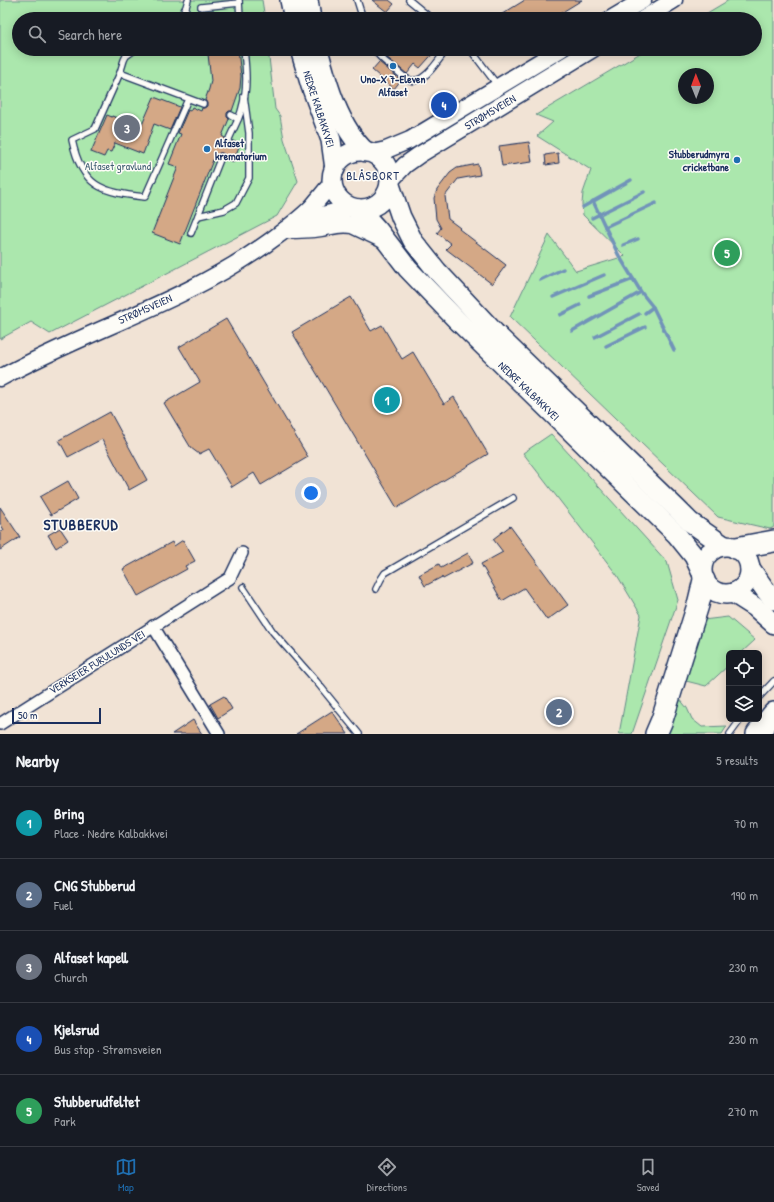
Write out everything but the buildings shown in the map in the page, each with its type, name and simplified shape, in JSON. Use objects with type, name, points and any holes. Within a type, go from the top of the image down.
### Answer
[{"type":"highway","points":[[290,0],[293,12]]},
{"type":"highway","points":[[308,0],[311,12]]},
{"type":"highway","name":"NEDRE KALBAKKVEI","points":[[302,56],[311,86],[331,140],[334,176]]},
{"type":"highway","name":"NEDRE KALBAKKVEI","points":[[320,56],[330,88],[347,129],[354,140],[369,152]]},
{"type":"highway","points":[[358,151],[369,152],[383,161],[387,166],[390,182],[388,193],[383,200],[372,207],[355,208],[341,201],[337,195],[334,176],[344,157],[358,151]]},
{"type":"highway","name":"NEDRE KALBAKKVEI","points":[[390,182],[401,217],[413,241],[425,257],[453,288],[516,354],[690,522],[730,547]]},
{"type":"highway","name":"NEDRE KALBAKKVEI","points":[[355,208],[369,219],[408,269],[455,318],[677,535],[694,556],[702,575]]},
{"type":"highway","points":[[656,734],[662,720],[698,605],[702,563],[705,557],[710,551],[769,542]]},
{"type":"highway","points":[[730,547],[747,558],[750,568],[774,600]]},
{"type":"highway","points":[[702,575],[711,589],[716,592],[727,594],[739,590],[748,580],[750,568]]},
{"type":"highway","points":[[733,593],[755,607],[774,624]]},
{"type":"highway","points":[[757,734],[774,713]]},
{"type":"main road","points":[[623,12],[643,0]]},
{"type":"main road","points":[[654,12],[674,0]]},
{"type":"main road","name":"STRØMSVEIEN","points":[[369,152],[386,150],[410,140],[550,56]]},
{"type":"main road","name":"STRØMSVEIEN","points":[[390,182],[413,159],[582,56]]},
{"type":"main road","name":"STRØMSVEIEN","points":[[0,378],[63,347],[207,281],[240,262],[285,230],[310,209],[334,176]]},
{"type":"main road","name":"STRØMSVEIEN","points":[[285,230],[322,215],[355,208]]},
{"type":"main road","points":[[285,230],[320,228],[334,224],[347,224],[388,242]]},
{"type":"street","name":"VERKSEIER FURULUNDS VEI","points":[[0,724],[230,578],[242,553]]},
{"type":"street","name":"VERKSEIER FURULUNDS VEI","points":[[154,626],[219,734]]},
{"type":"lane","points":[[183,12],[188,0]]},
{"type":"lane","points":[[357,0],[361,12]]},
{"type":"lane","points":[[409,0],[424,12]]},
{"type":"lane","points":[[201,7],[239,2],[240,12]]},
{"type":"lane","points":[[126,56],[120,73],[94,129],[72,140],[78,162],[86,176],[97,186],[108,191],[145,196],[188,99]]},
{"type":"lane","points":[[229,139],[242,108],[246,75],[245,56]]},
{"type":"lane","points":[[379,56],[406,78],[412,81],[417,81],[426,75],[441,56]]},
{"type":"lane","points":[[475,56],[499,87]]},
{"type":"lane","points":[[120,73],[203,104]]},
{"type":"lane","points":[[198,216],[224,210],[236,203],[249,178],[249,133],[244,96]]},
{"type":"lane","points":[[230,115],[238,119]]},
{"type":"lane","points":[[191,233],[221,157]]},
{"type":"lane","points":[[376,589],[385,573],[512,498]]},
{"type":"lane","points":[[243,587],[273,632],[316,681],[359,734]]},
{"type":"lane","points":[[762,694],[774,681]]},
{"type":"lane","points":[[730,734],[739,722]]},
{"type":"green space","name":"Alfaset gravlund","points":[[0,0],[262,0],[264,12],[12,12],[12,56],[269,56],[275,109],[280,116],[284,139],[298,181],[277,216],[50,334],[31,322],[0,339]]},
{"type":"green space","points":[[729,0],[774,0],[774,527],[770,529],[718,517],[510,317],[549,235],[576,271],[625,256],[583,215],[583,193],[591,170],[537,136],[553,122],[536,115],[635,56],[762,56],[762,12],[709,12]]},
{"type":"green space","points":[[551,434],[667,562],[678,600],[632,734],[619,734],[641,615],[617,575],[523,453]]},
{"type":"green space","points":[[728,617],[755,640],[744,650],[726,650],[726,668],[706,686],[682,680],[703,620]]},
{"type":"green space","points":[[675,693],[687,708],[692,719],[702,727],[727,726],[722,734],[661,734]]},
{"type":"waterway","points":[[583,207],[631,180]]},
{"type":"waterway","points":[[592,218],[644,192]]},
{"type":"waterway","points":[[593,201],[618,254],[641,292],[653,307],[674,350]]},
{"type":"waterway","points":[[605,227],[656,203]]},
{"type":"waterway","points":[[623,245],[638,239]]},
{"type":"waterway","points":[[540,280],[563,269]]},
{"type":"waterway","points":[[553,297],[604,275]]},
{"type":"waterway","points":[[589,296],[633,279]]},
{"type":"waterway","points":[[572,331],[641,292]]},
{"type":"waterway","points":[[560,315],[580,305]]},
{"type":"waterway","points":[[645,313],[653,307]]},
{"type":"waterway","points":[[595,337],[639,314]]},
{"type":"waterway","points":[[606,346],[645,327]]},
{"type":"place","name":"Uno-X 7-Eleven Alfaset","points":[[393,66]]},
{"type":"place","name":"Kjelsrud","points":[[444,105]]},
{"type":"place","name":"Alfaset kapell","points":[[127,128]]},
{"type":"place","name":"Alfaset krematorium","points":[[207,149]]},
{"type":"place","name":"Stubberudmyra cricketbane","points":[[737,160]]},
{"type":"place","name":"Stubberudfeltet","points":[[727,253]]},
{"type":"place","name":"Bring","points":[[387,400]]},
{"type":"place","name":"CNG Stubberud","points":[[559,712]]},
{"type":"district","name":"BLÅSBORT","points":[[373,175]]},
{"type":"district","name":"STUBBERUD","points":[[81,524]]}]
